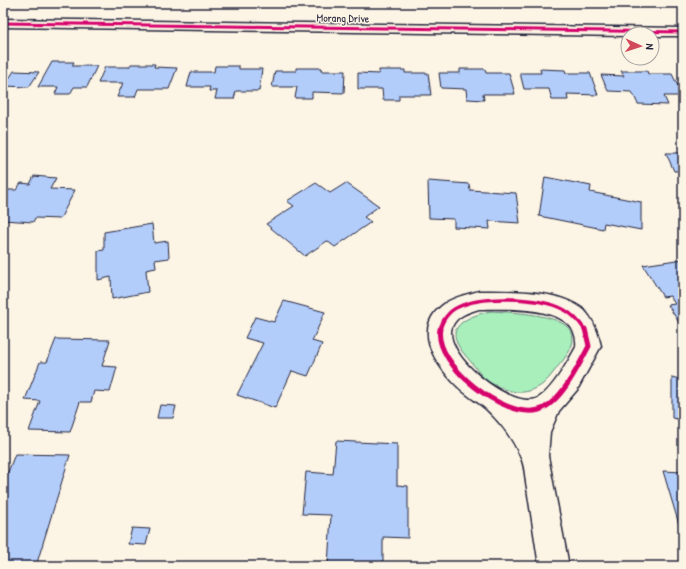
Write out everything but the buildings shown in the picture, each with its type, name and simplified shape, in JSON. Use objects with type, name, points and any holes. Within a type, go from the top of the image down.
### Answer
[{"type":"street","name":"Morang Drive","points":[[3,23],[683,32]]},
{"type":"street","points":[[494,402],[510,409],[528,412],[540,409],[560,392],[590,346],[585,326],[576,316],[561,307],[544,303],[506,300],[479,300],[453,309],[444,318],[439,330],[439,340],[443,350],[457,369],[494,402],[518,427],[535,456]]},
{"type":"street","points":[[550,402],[537,432],[535,456],[554,566]]},
{"type":"green space","points":[[491,311],[551,318],[564,324],[571,332],[572,344],[564,359],[543,384],[537,388],[526,392],[515,392],[494,385],[483,377],[461,351],[455,336],[456,330],[460,324],[478,314]]},
{"type":"cycle path","points":[[3,23],[683,32]]},
{"type":"cycle path","points":[[479,300],[529,301],[547,304],[563,309],[576,317],[585,329],[589,346],[568,382],[547,406],[539,410],[526,412],[511,409],[480,391],[455,367],[445,354],[439,337],[440,328],[444,320],[456,308],[479,300]]}]
